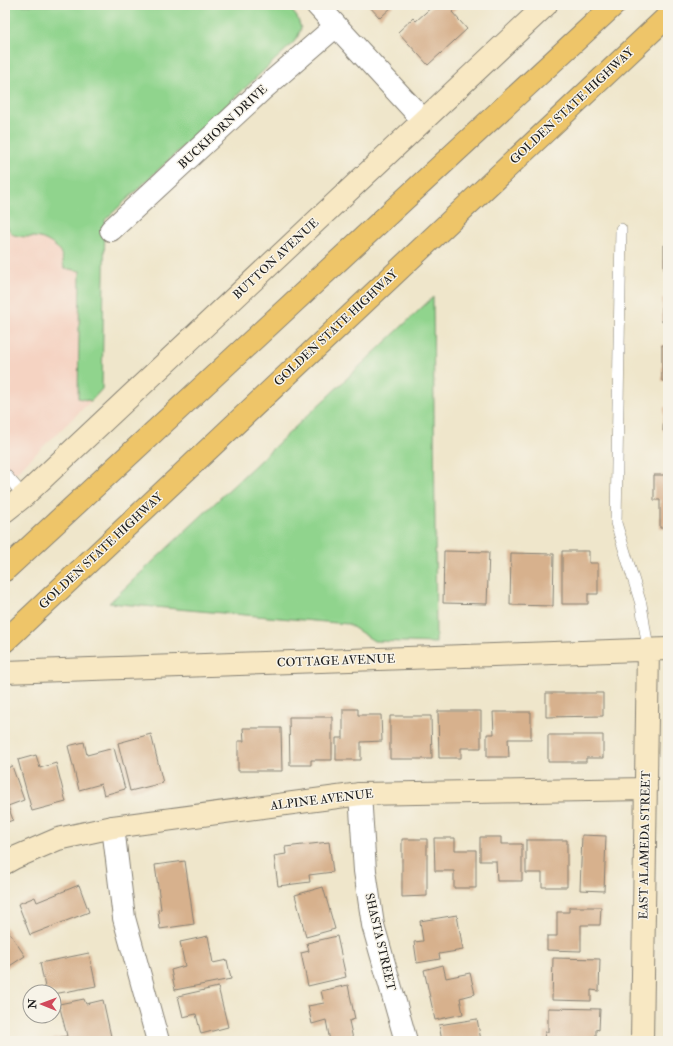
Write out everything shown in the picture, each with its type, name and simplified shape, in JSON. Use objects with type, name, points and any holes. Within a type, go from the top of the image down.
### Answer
[{"type":"highway","points":[[5,570],[614,5]]},
{"type":"highway","name":"GOLDEN STATE HIGHWAY","points":[[5,640],[668,16]]},
{"type":"street","points":[[317,5],[423,120]]},
{"type":"street","name":"BUTTON AVENUE","points":[[5,511],[24,496],[546,5]]},
{"type":"street","name":"BUCKHORN DRIVE","points":[[111,230],[262,90],[336,26]]},
{"type":"street","name":"COTTAGE AVENUE","points":[[13,672],[658,649]]},
{"type":"street","name":"EAST ALAMEDA STREET","points":[[642,1041],[646,789],[658,649]]},
{"type":"street","name":"ALPINE AVENUE","points":[[5,863],[58,839],[112,827],[360,794],[646,789]]},
{"type":"street","name":"SHASTA STREET","points":[[360,794],[365,872],[374,924],[406,1041]]},
{"type":"street","points":[[112,827],[124,918],[158,1041]]},
{"type":"lane","points":[[621,230],[616,523],[641,604],[658,649]]},
{"type":"lane","points":[[5,474],[24,496]]},
{"type":"shaded area","points":[[5,222],[7,228],[24,237],[36,237],[46,240],[54,245],[59,250],[64,268],[80,271],[79,398],[91,401],[5,483]]},
{"type":"green space","points":[[5,5],[287,5],[297,17],[301,28],[294,42],[105,220],[102,389],[91,401],[78,398],[80,271],[64,268],[60,252],[57,247],[51,243],[36,237],[21,237],[14,235],[9,231],[5,222]]},
{"type":"green space","points":[[433,297],[436,643],[374,641],[348,624],[109,603]]},
{"type":"building","points":[[368,5],[394,5],[380,18]]},
{"type":"building","points":[[434,5],[455,5],[457,7],[452,12],[467,29],[428,65],[398,32],[413,18],[416,21]]},
{"type":"building","points":[[664,245],[668,245],[668,270],[664,270]]},
{"type":"building","points":[[662,298],[668,298],[668,322],[662,322]]},
{"type":"building","points":[[662,345],[668,345],[668,381],[662,381]]},
{"type":"building","points":[[664,407],[668,407],[668,431],[663,431]]},
{"type":"building","points":[[654,475],[668,475],[668,528],[660,528],[660,500],[654,500]]},
{"type":"building","points":[[444,551],[489,552],[487,604],[443,603]]},
{"type":"building","points":[[562,551],[589,551],[589,563],[598,563],[598,594],[588,594],[588,604],[562,604]]},
{"type":"building","points":[[511,553],[554,554],[553,606],[510,605]]},
{"type":"building","points":[[546,693],[603,693],[603,716],[546,717]]},
{"type":"building","points":[[343,709],[358,709],[358,715],[381,715],[382,741],[361,742],[361,760],[336,760],[336,738],[343,738]]},
{"type":"building","points":[[438,711],[481,711],[481,748],[461,748],[461,758],[439,758]]},
{"type":"building","points":[[493,712],[531,712],[531,739],[508,739],[509,757],[487,757],[487,734],[494,734]]},
{"type":"building","points":[[390,716],[431,716],[432,759],[390,759]]},
{"type":"building","points":[[289,717],[332,717],[332,760],[311,760],[311,765],[290,765]]},
{"type":"building","points":[[243,728],[281,728],[282,771],[238,771],[238,741],[244,741]]},
{"type":"building","points":[[151,734],[163,783],[130,791],[118,743]]},
{"type":"building","points":[[548,735],[603,735],[603,758],[586,758],[586,762],[548,762]]},
{"type":"building","points":[[84,742],[87,755],[114,748],[125,789],[104,795],[101,784],[79,790],[68,746]]},
{"type":"building","points":[[36,755],[40,768],[56,763],[66,802],[32,811],[18,760]]},
{"type":"building","points":[[12,766],[24,800],[8,806],[13,820],[5,823],[5,769]]},
{"type":"building","points":[[582,835],[606,836],[604,891],[580,890]]},
{"type":"building","points":[[480,837],[501,837],[501,844],[522,844],[522,881],[497,881],[496,861],[480,861]]},
{"type":"building","points":[[434,838],[455,838],[455,850],[476,850],[476,888],[454,888],[454,871],[435,871]]},
{"type":"building","points":[[402,839],[427,839],[427,896],[402,897]]},
{"type":"building","points":[[526,840],[567,840],[567,887],[542,887],[542,873],[526,873]]},
{"type":"building","points":[[329,842],[333,872],[309,875],[310,882],[278,886],[274,856],[286,854],[285,847]]},
{"type":"building","points":[[185,861],[194,924],[160,929],[158,910],[161,909],[155,865]]},
{"type":"building","points":[[79,885],[89,912],[30,935],[18,904],[35,897],[37,902]]},
{"type":"building","points":[[323,887],[335,929],[306,937],[295,895]]},
{"type":"building","points":[[569,907],[601,907],[600,925],[581,925],[581,951],[547,950],[547,936],[557,936],[557,912],[569,912]]},
{"type":"building","points":[[457,915],[463,950],[439,954],[440,959],[417,963],[414,942],[423,941],[420,921]]},
{"type":"building","points":[[5,926],[25,956],[5,969]]},
{"type":"building","points":[[208,936],[213,963],[227,960],[231,979],[175,990],[171,970],[185,966],[180,942]]},
{"type":"building","points":[[337,936],[346,977],[308,986],[301,953],[309,951],[307,943]]},
{"type":"building","points":[[89,953],[96,986],[62,992],[62,984],[44,984],[40,963]]},
{"type":"building","points":[[553,958],[600,959],[599,991],[591,990],[591,1001],[552,1000]]},
{"type":"building","points":[[443,965],[446,978],[470,973],[475,994],[460,998],[463,1014],[435,1020],[424,970]]},
{"type":"building","points":[[348,985],[355,1019],[349,1021],[353,1039],[346,1041],[330,1041],[326,1020],[312,1024],[308,1006],[324,1003],[321,991]]},
{"type":"building","points":[[218,987],[228,1027],[201,1034],[196,1014],[183,1017],[178,996]]},
{"type":"building","points":[[84,999],[86,1004],[103,1000],[112,1041],[52,1041],[52,1039],[67,1036],[62,1016],[62,1003]]},
{"type":"building","points":[[548,1008],[600,1009],[599,1030],[596,1029],[596,1041],[544,1041],[545,1032],[548,1032]]},
{"type":"building","points":[[477,1019],[481,1040],[442,1041],[439,1025]]}]
